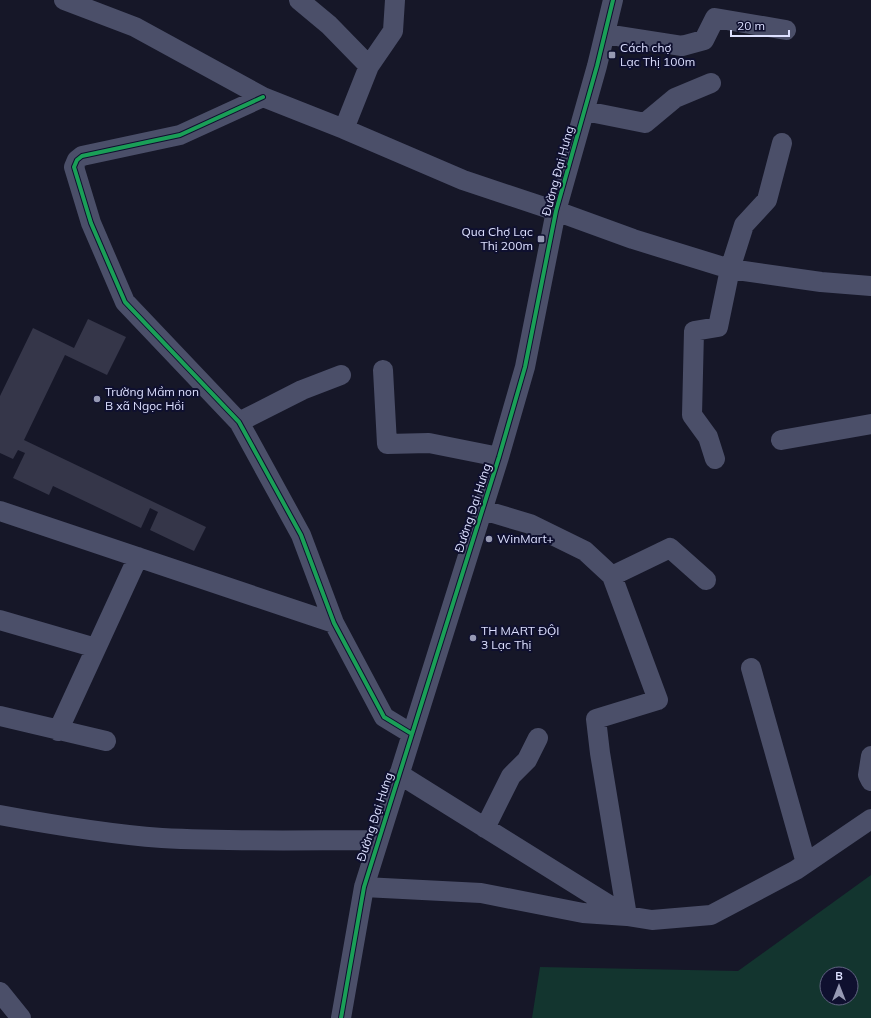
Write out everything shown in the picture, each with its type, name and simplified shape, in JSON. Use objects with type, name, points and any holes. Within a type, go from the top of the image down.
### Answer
[{"type":"street","points":[[64,0],[135,27],[263,98],[344,129],[463,180],[556,211],[633,239],[730,269],[821,282],[871,286]]},
{"type":"street","points":[[299,0],[329,25],[368,66]]},
{"type":"street","points":[[344,129],[368,66],[392,31],[395,0]]},
{"type":"street","name":"Đường Đại Hưng","points":[[341,1018],[364,887],[499,457],[525,367],[556,211],[585,111],[613,0]]},
{"type":"street","points":[[605,34],[682,46],[704,40],[714,18],[786,30]]},
{"type":"street","points":[[585,111],[645,123],[675,98],[711,83]]},
{"type":"street","points":[[263,98],[180,136],[82,156],[77,160],[74,167],[91,223],[124,302],[239,422],[301,535],[334,623],[384,717],[412,734]]},
{"type":"street","points":[[714,459],[708,437],[692,415],[694,331],[718,326],[730,269],[744,225],[767,200],[782,142]]},
{"type":"street","points":[[383,370],[387,444],[429,443],[499,457]]},
{"type":"street","points":[[239,422],[302,390],[341,375]]},
{"type":"street","points":[[782,440],[871,424]]},
{"type":"street","points":[[482,510],[530,524],[585,551],[612,576],[658,700],[596,719],[600,753],[627,916]]},
{"type":"street","points":[[0,511],[334,623]]},
{"type":"street","points":[[612,576],[670,548],[706,580]]},
{"type":"street","points":[[58,731],[138,557]]},
{"type":"street","points":[[0,620],[96,648]]},
{"type":"street","points":[[751,668],[806,863]]},
{"type":"street","points":[[0,716],[58,731],[106,741]]},
{"type":"street","points":[[485,828],[511,776],[527,760],[538,738]]},
{"type":"street","points":[[871,756],[868,775],[871,781]]},
{"type":"street","points":[[399,774],[627,916]]},
{"type":"street","points":[[0,815],[66,827],[162,838],[223,840],[378,840]]},
{"type":"street","points":[[364,887],[481,892],[583,913],[627,916],[652,920],[711,915],[796,870],[871,819]]},
{"type":"street","points":[[0,992],[21,1018]]},
{"type":"green space","points":[[871,875],[871,1018],[532,1018],[540,967],[738,971]]},
{"type":"building","points":[[88,319],[126,337],[107,375],[65,355],[24,440],[206,527],[194,551],[150,530],[158,512],[150,508],[141,528],[53,486],[49,495],[13,478],[25,453],[18,450],[13,459],[0,453],[0,396],[33,328],[74,348]]},
{"type":"cycle path","points":[[341,1018],[364,887],[499,457],[525,367],[556,211],[597,66],[613,0]]},
{"type":"cycle path","points":[[263,97],[180,135],[82,156],[77,160],[74,167],[91,223],[125,302],[239,422],[301,535],[334,623],[384,717],[412,734]]},
{"type":"place","name":"Cách chợ Lạc Thị 100m","points":[[612,55]]},
{"type":"place","name":"Qua Chợ Lạc Thị 200m","points":[[541,239]]},
{"type":"place","name":"Trường Mầm non B xã Ngọc Hồi","points":[[97,399]]},
{"type":"place","name":"WinMart+","points":[[489,539]]},
{"type":"place","name":"TH MART ĐỘI 3 Lạc Thị","points":[[473,638]]}]
